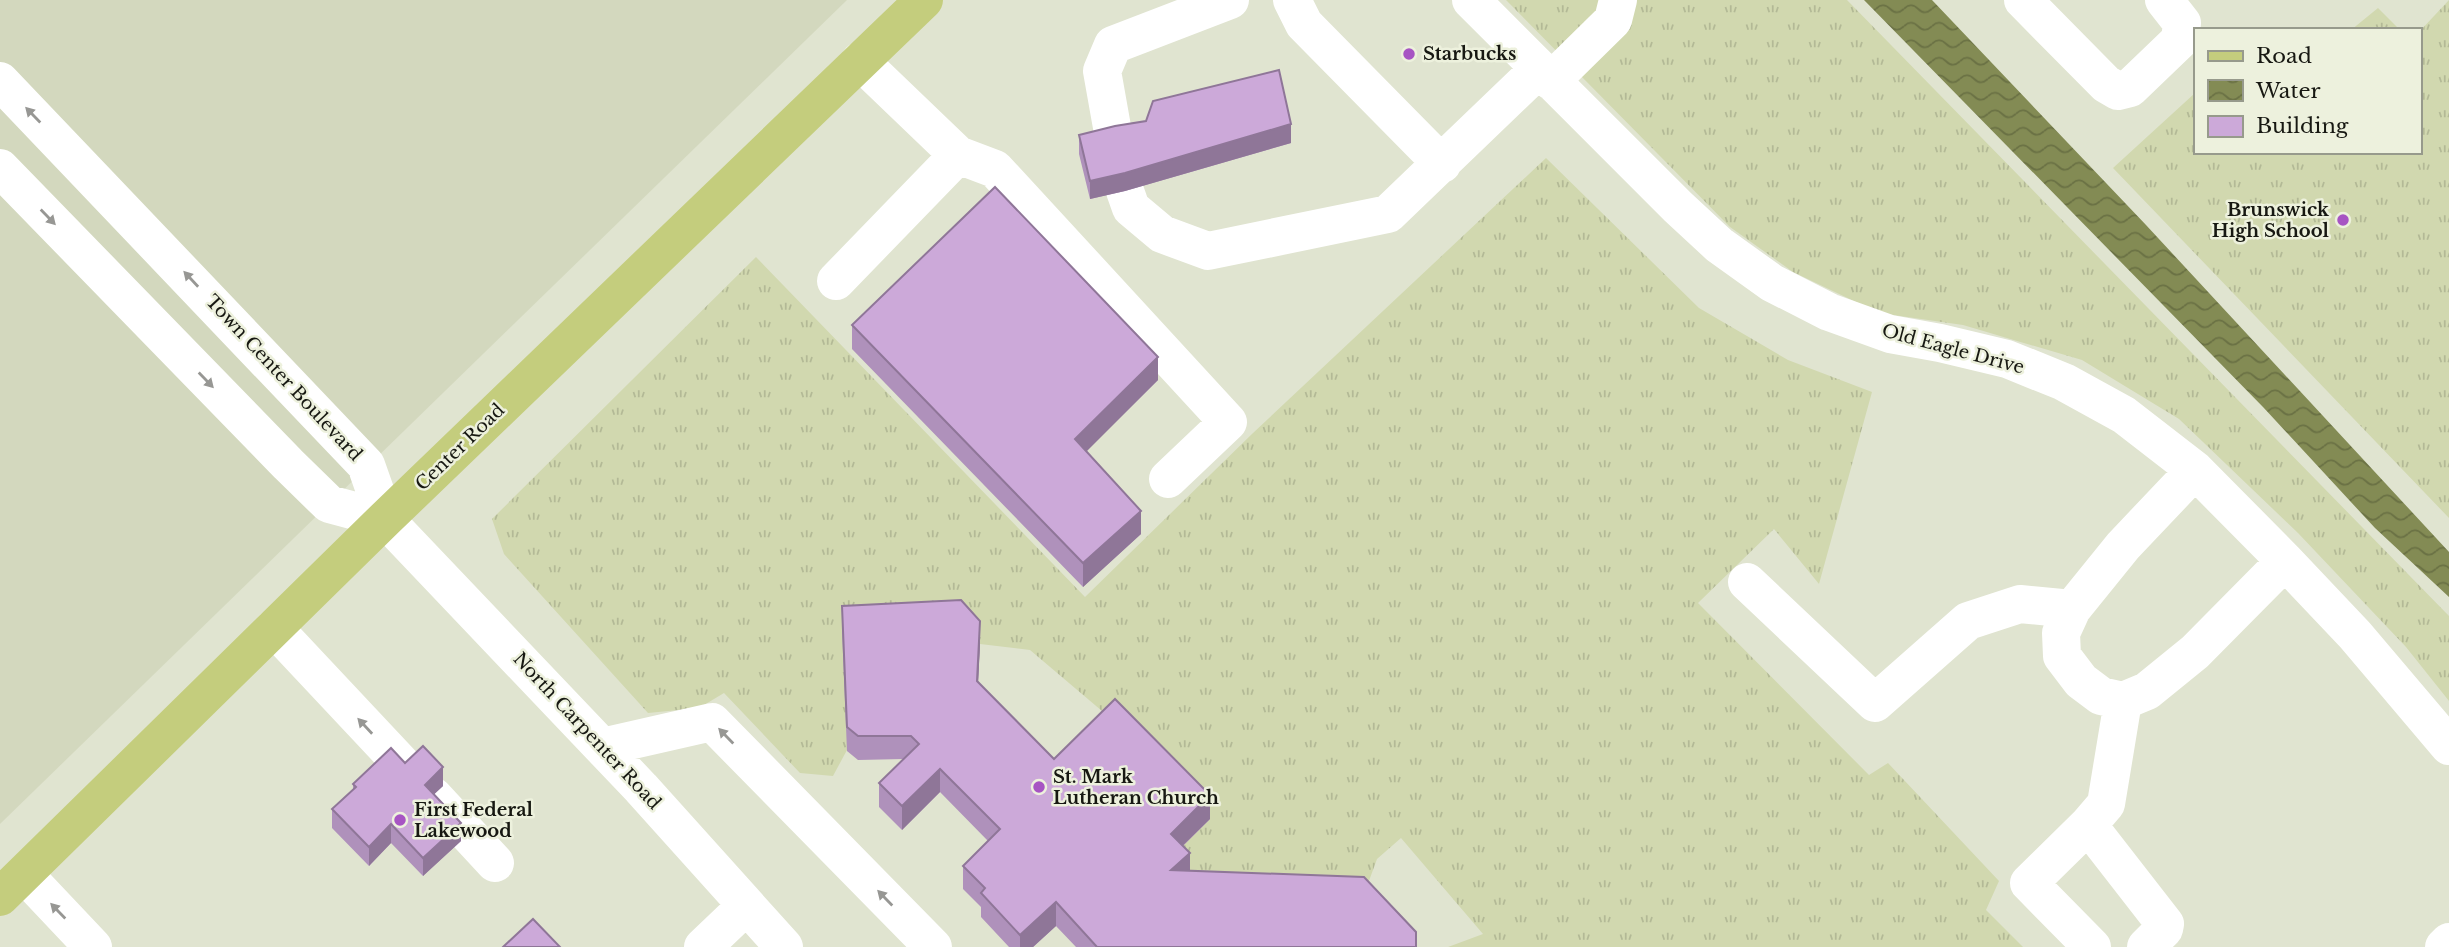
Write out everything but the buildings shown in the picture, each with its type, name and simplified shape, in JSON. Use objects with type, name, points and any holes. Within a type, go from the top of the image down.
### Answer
[{"type":"main road","name":"Center Road","points":[[12,886],[385,519],[924,0]]},
{"type":"street","points":[[1115,144],[1102,71],[1113,45],[1230,0]]},
{"type":"street","points":[[1292,0],[1304,23],[1442,164]]},
{"type":"street","name":"Old Eagle Drive","points":[[1471,0],[1719,245],[1772,283],[1829,312],[1890,334],[2007,359],[2064,382],[2124,415],[2195,470],[2285,561],[2355,635],[2449,746]]},
{"type":"street","points":[[2023,0],[2106,83],[2118,91],[2130,88],[2180,40],[2182,23],[2164,0]]},
{"type":"street","points":[[1125,191],[1131,208],[1162,234],[1209,251],[1388,214],[1545,75],[1613,20],[1611,1]]},
{"type":"street","points":[[860,61],[958,155],[995,169],[1227,422],[1168,479]]},
{"type":"street","name":"Town Center Boulevard","points":[[0,81],[366,465],[385,519]]},
{"type":"street","points":[[836,281],[958,155]]},
{"type":"street","points":[[0,168],[329,504],[385,519]]},
{"type":"street","points":[[2195,470],[2123,546],[2072,609],[2061,633],[2062,656],[2081,681],[2101,696],[2123,701],[2147,691],[2171,673],[2285,561]]},
{"type":"street","name":"North Carpenter Road","points":[[385,519],[602,747],[784,947]]},
{"type":"street","points":[[1747,582],[1875,703],[1968,621],[2021,604],[2072,609]]},
{"type":"street","points":[[274,628],[495,863]]},
{"type":"street","points":[[2092,947],[2029,883],[2106,804],[2123,701]]},
{"type":"street","points":[[602,747],[712,722],[933,947]]},
{"type":"street","points":[[2088,825],[2165,924],[2164,929],[2146,947]]},
{"type":"street","points":[[12,886],[93,947]]},
{"type":"street","points":[[703,947],[746,906]]},
{"type":"street","points":[[2444,947],[2449,942]]},
{"type":"shaded area","points":[[0,0],[847,0],[0,824]]},
{"type":"green space","points":[[1506,0],[1847,0],[2449,616],[2449,701],[2406,647],[2298,533],[2179,419],[2082,360],[1963,325],[1879,313],[1793,272],[1730,227]]},
{"type":"green space","name":"Brunswick High School","points":[[2449,0],[2449,518],[2113,168],[2194,94],[2194,154],[2421,154],[2421,30]]},
{"type":"green space","points":[[2378,8],[2398,28],[2353,28]]},
{"type":"green space","points":[[1546,158],[1699,308],[1788,360],[1872,392],[1819,584],[1774,529],[1698,603],[1869,775],[1888,763],[1999,881],[1986,910],[2023,947],[1448,947],[1483,934],[1401,838],[1377,859],[1366,889],[1171,894],[1171,857],[1210,819],[1115,722],[1030,650],[980,644],[847,750],[833,776],[800,773],[724,693],[699,708],[648,713],[504,554],[492,519],[756,257],[1085,597],[1253,433]]},
{"type":"water","points":[[1864,0],[1932,0],[2146,225],[2449,552],[2449,597],[2375,528],[2263,407]]},
{"type":"place","name":"Starbucks","points":[[1409,54]]},
{"type":"place","name":"Brunswick High School","points":[[2343,220]]},
{"type":"place","name":"St. Mark Lutheran Church","points":[[1039,787]]},
{"type":"place","name":"First Federal Lakewood","points":[[400,820]]}]
